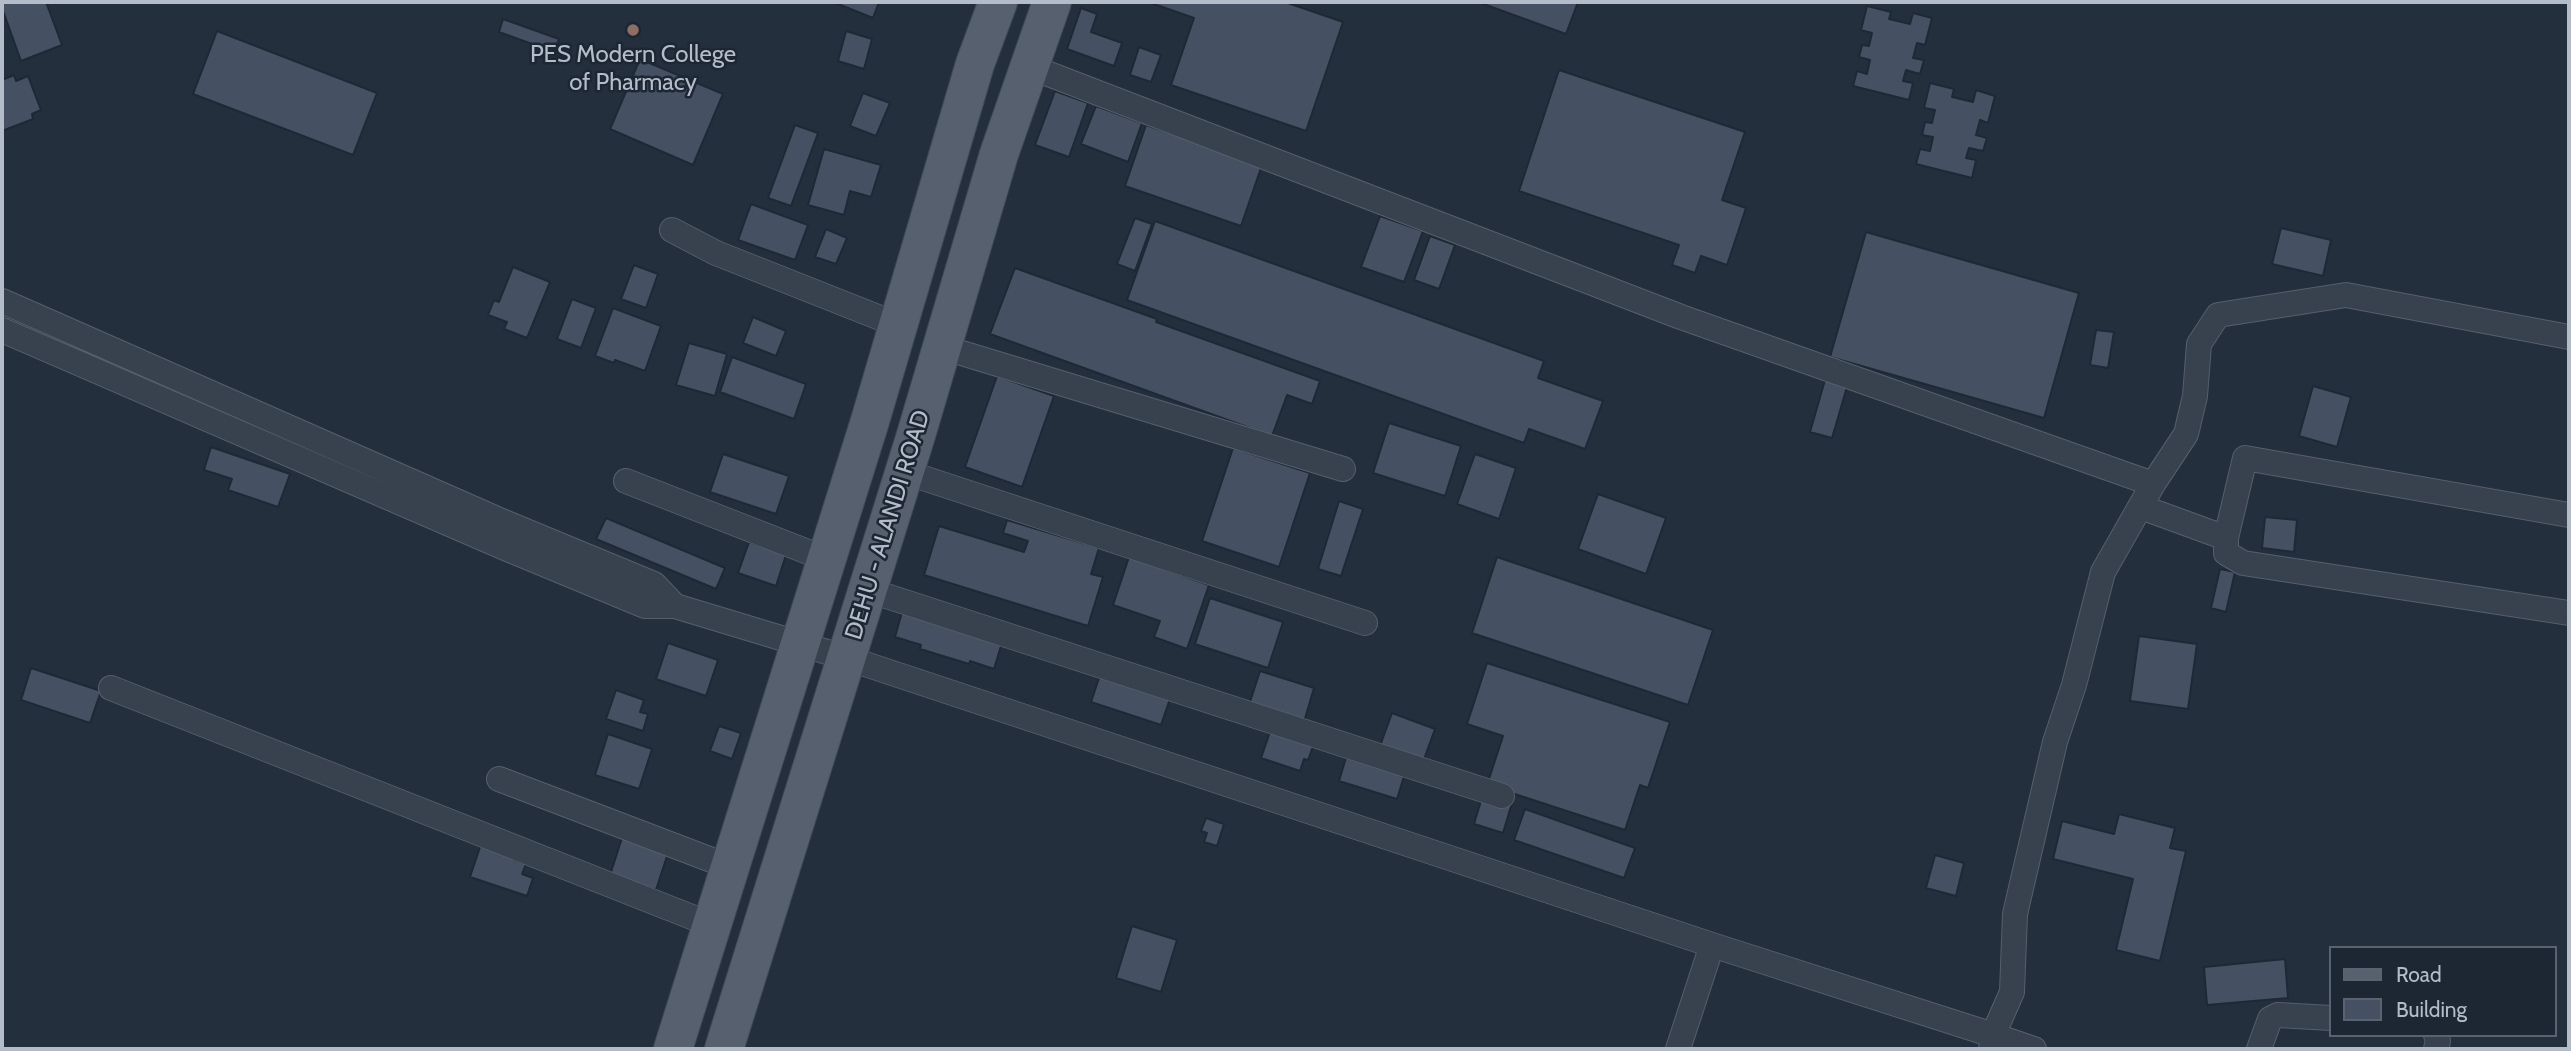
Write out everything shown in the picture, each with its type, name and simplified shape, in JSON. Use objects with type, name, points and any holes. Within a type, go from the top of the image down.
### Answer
[{"type":"main road","name":"DEHU - ALANDI ROAD","points":[[673,1049],[898,325],[975,64],[998,2]]},
{"type":"main road","name":"DEHU - ALANDI ROAD","points":[[724,1049],[905,472],[999,154],[1052,2]]},
{"type":"street","points":[[1028,66],[1681,317],[2153,484]]},
{"type":"street","points":[[672,230],[716,253],[898,325]]},
{"type":"street","points":[[1992,1042],[2012,992],[2015,914],[2055,742],[2074,685],[2103,572],[2153,484],[2186,434],[2195,396],[2199,344],[2218,315],[2346,295],[2569,337]]},
{"type":"street","points":[[2,301],[654,584],[675,606]]},
{"type":"street","points":[[2,330],[645,606],[675,606],[846,657],[1712,945],[1992,1042],[2034,1049]]},
{"type":"street","points":[[942,346],[1343,469]]},
{"type":"street","points":[[2569,515],[2245,458],[2226,538],[2226,552],[2243,563],[2569,613]]},
{"type":"street","points":[[905,472],[1365,623]]},
{"type":"street","points":[[626,481],[826,559]]},
{"type":"street","points":[[2141,507],[2226,538]]},
{"type":"street","points":[[505,548],[513,525]]},
{"type":"street","points":[[867,590],[1502,796]]},
{"type":"street","points":[[111,688],[712,925]]},
{"type":"street","points":[[499,779],[730,867]]},
{"type":"street","points":[[1678,1049],[1712,945]]},
{"type":"street","points":[[2259,1049],[2270,1019],[2278,1015],[2330,1018]]},
{"type":"building","points":[[2,2],[46,2],[62,45],[21,61]]},
{"type":"building","points":[[833,2],[879,2],[873,18]]},
{"type":"building","points":[[1148,2],[1285,2],[1343,22],[1306,131],[1171,85],[1194,18]]},
{"type":"building","points":[[1478,2],[1578,2],[1566,34]]},
{"type":"building","points":[[1867,6],[1891,12],[1889,19],[1910,24],[1913,13],[1932,18],[1925,45],[1917,43],[1913,58],[1924,60],[1920,74],[1906,70],[1903,81],[1913,83],[1909,100],[1853,86],[1857,71],[1867,74],[1870,60],[1859,57],[1862,45],[1869,46],[1872,33],[1861,30]]},
{"type":"building","points":[[1081,8],[1097,14],[1091,32],[1122,43],[1114,66],[1067,49]]},
{"type":"building","points":[[503,19],[559,39],[554,52],[499,32]]},
{"type":"building","points":[[217,31],[377,93],[353,155],[193,94]]},
{"type":"building","points":[[846,31],[872,39],[864,69],[838,61]]},
{"type":"building","points":[[1139,47],[1161,55],[1151,82],[1130,75]]},
{"type":"building","points":[[640,59],[723,94],[693,165],[610,129]]},
{"type":"building","points":[[1559,70],[1745,132],[1722,200],[1746,208],[1727,265],[1701,256],[1695,273],[1672,265],[1679,245],[1519,191]]},
{"type":"building","points":[[14,75],[16,81],[28,76],[41,110],[32,114],[33,119],[2,131],[2,80]]},
{"type":"building","points":[[1930,83],[1954,89],[1952,97],[1973,102],[1976,90],[1995,96],[1988,123],[1980,120],[1976,135],[1987,138],[1983,151],[1969,148],[1966,158],[1976,160],[1972,178],[1916,164],[1920,149],[1930,151],[1933,137],[1922,135],[1925,122],[1932,123],[1935,110],[1924,108]]},
{"type":"building","points":[[1055,91],[1088,103],[1069,157],[1035,145]]},
{"type":"building","points":[[863,93],[890,103],[876,136],[850,126]]},
{"type":"building","points":[[1096,106],[1142,123],[1128,162],[1081,144]]},
{"type":"building","points":[[795,125],[818,133],[791,206],[768,198]]},
{"type":"building","points":[[1146,125],[1262,165],[1241,226],[1125,186]]},
{"type":"building","points":[[824,149],[881,165],[871,197],[850,191],[844,215],[808,205]]},
{"type":"building","points":[[751,204],[808,225],[795,260],[738,240]]},
{"type":"building","points":[[1380,216],[1423,231],[1404,282],[1361,267]]},
{"type":"building","points":[[1135,218],[1152,224],[1135,271],[1117,264]]},
{"type":"building","points":[[1155,221],[1544,361],[1538,378],[1603,401],[1585,449],[1529,429],[1524,443],[1127,300]]},
{"type":"building","points":[[2281,228],[2331,240],[2323,276],[2272,264]]},
{"type":"building","points":[[826,229],[847,238],[836,264],[815,257]]},
{"type":"building","points":[[1866,232],[2079,293],[2044,418],[1830,357]]},
{"type":"building","points":[[1430,236],[1455,245],[1439,289],[1414,280]]},
{"type":"building","points":[[634,265],[658,274],[646,308],[621,299]]},
{"type":"building","points":[[513,267],[550,282],[527,338],[504,329],[507,322],[488,315],[494,300],[499,302]]},
{"type":"building","points":[[1015,268],[1320,381],[1312,404],[1287,395],[1272,436],[990,334]]},
{"type":"building","points":[[572,299],[596,308],[581,348],[557,339]]},
{"type":"building","points":[[613,308],[661,326],[645,371],[595,356]]},
{"type":"building","points":[[753,317],[786,331],[776,356],[743,343]]},
{"type":"building","points":[[2096,330],[2114,332],[2108,368],[2090,365]]},
{"type":"building","points":[[689,343],[727,354],[715,396],[676,385]]},
{"type":"building","points":[[732,357],[806,384],[794,419],[720,392]]},
{"type":"building","points":[[997,376],[1054,396],[1022,487],[965,467]]},
{"type":"building","points":[[1825,380],[1847,387],[1832,438],[1810,432]]},
{"type":"building","points":[[2313,386],[2351,397],[2337,447],[2299,436]]},
{"type":"building","points":[[1389,423],[1461,446],[1445,496],[1373,473]]},
{"type":"building","points":[[211,447],[290,474],[278,507],[228,490],[232,479],[204,470]]},
{"type":"building","points":[[1233,448],[1310,473],[1279,567],[1202,541]]},
{"type":"building","points":[[723,454],[789,476],[776,514],[710,492]]},
{"type":"building","points":[[1475,454],[1516,468],[1499,519],[1457,504]]},
{"type":"building","points":[[1598,494],[1666,518],[1646,574],[1578,549]]},
{"type":"building","points":[[1339,501],[1363,509],[1341,576],[1318,569]]},
{"type":"building","points":[[2265,517],[2297,520],[2294,552],[2262,548]]},
{"type":"building","points":[[606,518],[725,568],[716,589],[596,539]]},
{"type":"building","points":[[1007,520],[1099,548],[1091,574],[1103,577],[1088,626],[924,575],[939,526],[1024,552],[1028,541],[1003,533]]},
{"type":"building","points":[[749,542],[786,555],[776,586],[738,573]]},
{"type":"building","points":[[1129,557],[1209,585],[1187,649],[1154,637],[1160,621],[1113,605]]},
{"type":"building","points":[[1497,557],[1713,630],[1688,705],[1472,633]]},
{"type":"building","points":[[2220,569],[2235,572],[2226,612],[2211,608]]},
{"type":"building","points":[[1210,598],[1283,622],[1268,668],[1195,644]]},
{"type":"building","points":[[904,605],[1004,636],[994,669],[920,649],[921,645],[895,637]]},
{"type":"building","points":[[2139,636],[2197,644],[2188,709],[2130,701]]},
{"type":"building","points":[[668,643],[718,660],[706,696],[656,679]]},
{"type":"building","points":[[1487,663],[1670,722],[1648,788],[1640,785],[1625,830],[1487,785],[1503,736],[1467,724]]},
{"type":"building","points":[[31,668],[101,691],[90,723],[21,700]]},
{"type":"building","points":[[1102,669],[1172,693],[1161,725],[1091,702]]},
{"type":"building","points":[[1260,671],[1314,688],[1304,722],[1249,705]]},
{"type":"building","points":[[616,690],[644,700],[640,712],[648,714],[643,731],[606,719]]},
{"type":"building","points":[[1392,713],[1435,729],[1423,762],[1380,746]]},
{"type":"building","points":[[719,726],[741,733],[732,759],[710,751]]},
{"type":"building","points":[[1272,726],[1315,741],[1308,760],[1304,759],[1300,771],[1261,758]]},
{"type":"building","points":[[608,734],[652,749],[639,789],[595,775]]},
{"type":"building","points":[[1348,751],[1406,770],[1397,799],[1339,781]]},
{"type":"building","points":[[1483,794],[1512,803],[1503,833],[1474,824]]},
{"type":"building","points":[[1525,809],[1635,848],[1624,878],[1514,840]]},
{"type":"building","points":[[2119,814],[2175,828],[2170,848],[2186,851],[2160,961],[2116,950],[2133,879],[2053,859],[2062,821],[2114,834]]},
{"type":"building","points":[[1206,818],[1224,824],[1217,846],[1204,842],[1207,833],[1201,831]]},
{"type":"building","points":[[622,838],[668,853],[656,890],[610,875]]},
{"type":"building","points":[[482,841],[516,853],[514,860],[526,864],[522,874],[533,878],[527,896],[470,877]]},
{"type":"building","points":[[1935,855],[1964,863],[1956,896],[1926,888]]},
{"type":"building","points":[[1132,926],[1177,940],[1161,992],[1116,978]]},
{"type":"building","points":[[2285,959],[2288,998],[2207,1005],[2204,967]]},
{"type":"place","name":"PES Modern College of Pharmacy","points":[[633,30]]}]
